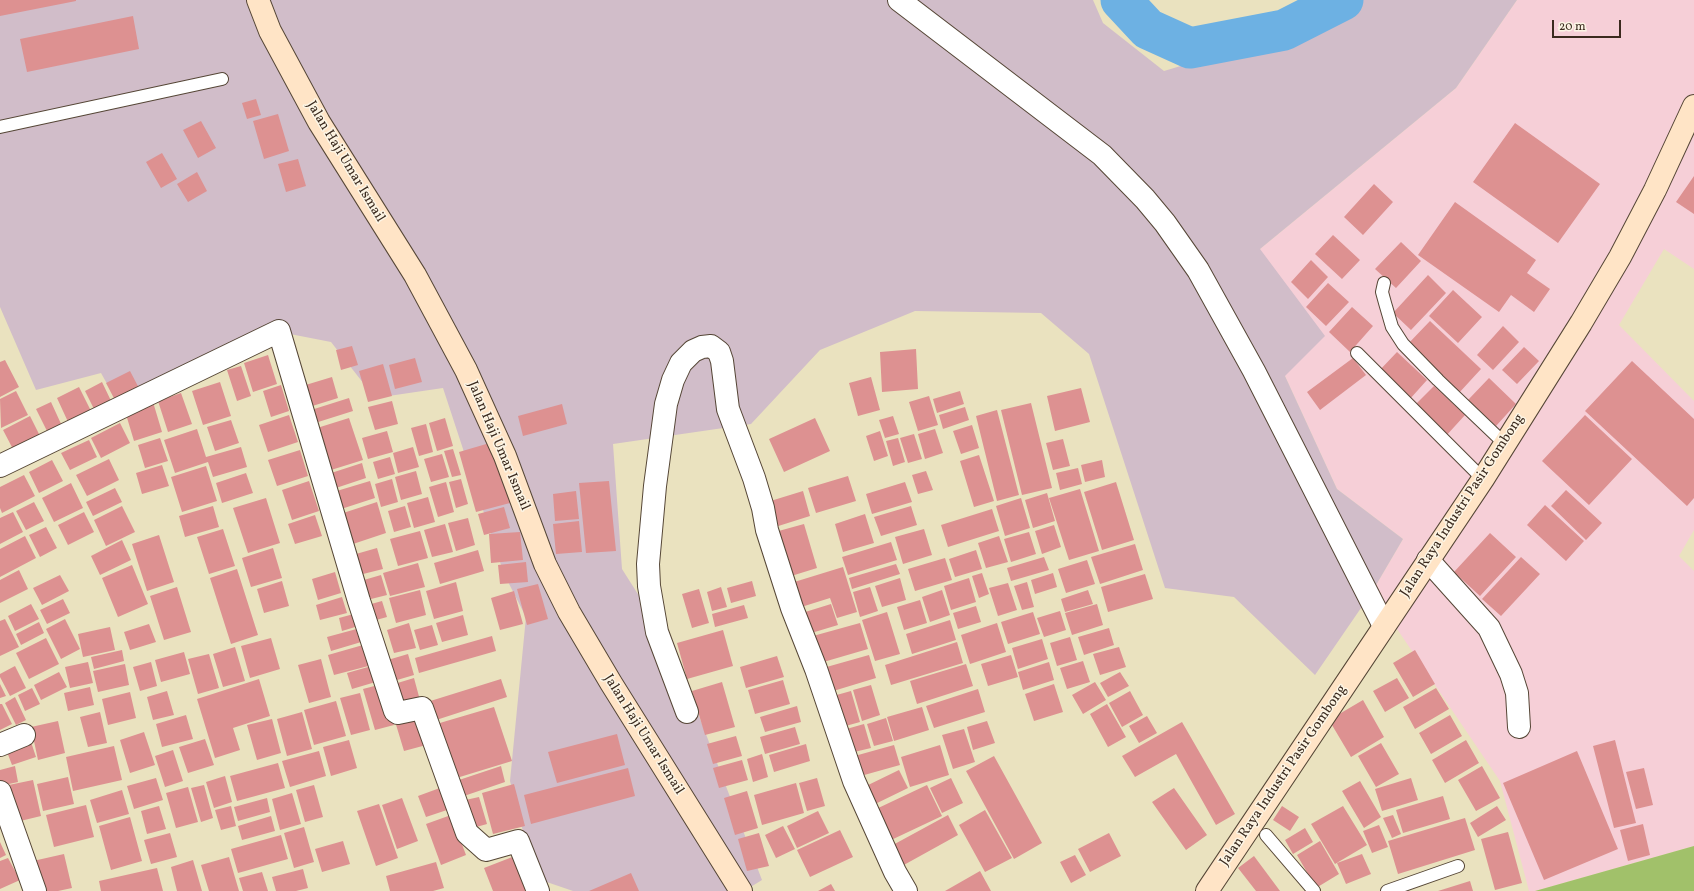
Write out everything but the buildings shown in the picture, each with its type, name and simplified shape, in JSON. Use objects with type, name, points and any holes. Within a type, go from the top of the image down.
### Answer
[{"type":"main road","name":"Jalan Haji Umar Ismail","points":[[258,0],[270,31],[319,122],[415,275],[466,370],[505,456],[545,564],[569,612],[611,683],[740,891]]},
{"type":"main road","name":"Jalan Raya Industri Pasir Gombong","points":[[1207,891],[1483,479],[1581,323],[1620,257],[1655,190],[1694,106]]},
{"type":"street","points":[[899,0],[1102,155],[1145,199],[1165,223],[1198,270],[1254,371],[1384,626]]},
{"type":"street","points":[[0,466],[279,331],[359,602],[395,711],[398,713],[422,708],[467,833],[486,850],[518,840],[538,891]]},
{"type":"street","points":[[687,712],[657,632],[649,586],[648,564],[655,486],[666,404],[673,380],[681,363],[693,351],[702,347],[711,346],[719,352],[722,361],[728,409],[754,478],[766,530],[792,608],[816,669],[854,781],[895,872],[906,891]]},
{"type":"street","points":[[1428,560],[1489,628],[1511,674],[1517,692],[1519,728]]},
{"type":"street","points":[[0,744],[24,734]]},
{"type":"street","points":[[0,792],[5,822],[35,891]]},
{"type":"lane","points":[[0,127],[222,79]]},
{"type":"lane","points":[[1384,282],[1382,292],[1392,327],[1403,344],[1438,380],[1505,444]]},
{"type":"lane","points":[[1357,353],[1483,479]]},
{"type":"lane","points":[[1266,835],[1314,891]]},
{"type":"lane","points":[[1387,891],[1458,866]]},
{"type":"shaded area","points":[[0,0],[1093,0],[1103,23],[1164,71],[1284,35],[1350,0],[1517,0],[1456,88],[1260,249],[1325,336],[1285,376],[1337,489],[1403,539],[1372,592],[1315,675],[1234,597],[1165,588],[1089,354],[1041,313],[915,311],[820,350],[751,424],[613,444],[622,569],[674,651],[762,880],[744,891],[573,891],[535,878],[510,781],[526,617],[504,574],[443,388],[375,398],[331,342],[290,334],[115,398],[101,373],[36,390],[0,307]]},
{"type":"shaded area","points":[[1517,0],[1694,0],[1694,269],[1664,249],[1619,325],[1694,401],[1694,530],[1679,556],[1694,571],[1694,846],[1535,891],[1529,891],[1500,781],[1372,592],[1403,539],[1337,489],[1285,376],[1260,249],[1456,88]]},
{"type":"green space","points":[[1694,846],[1694,891],[1535,891]]},
{"type":"waterway","points":[[1121,0],[1148,29],[1190,48],[1284,30],[1343,0]]}]
